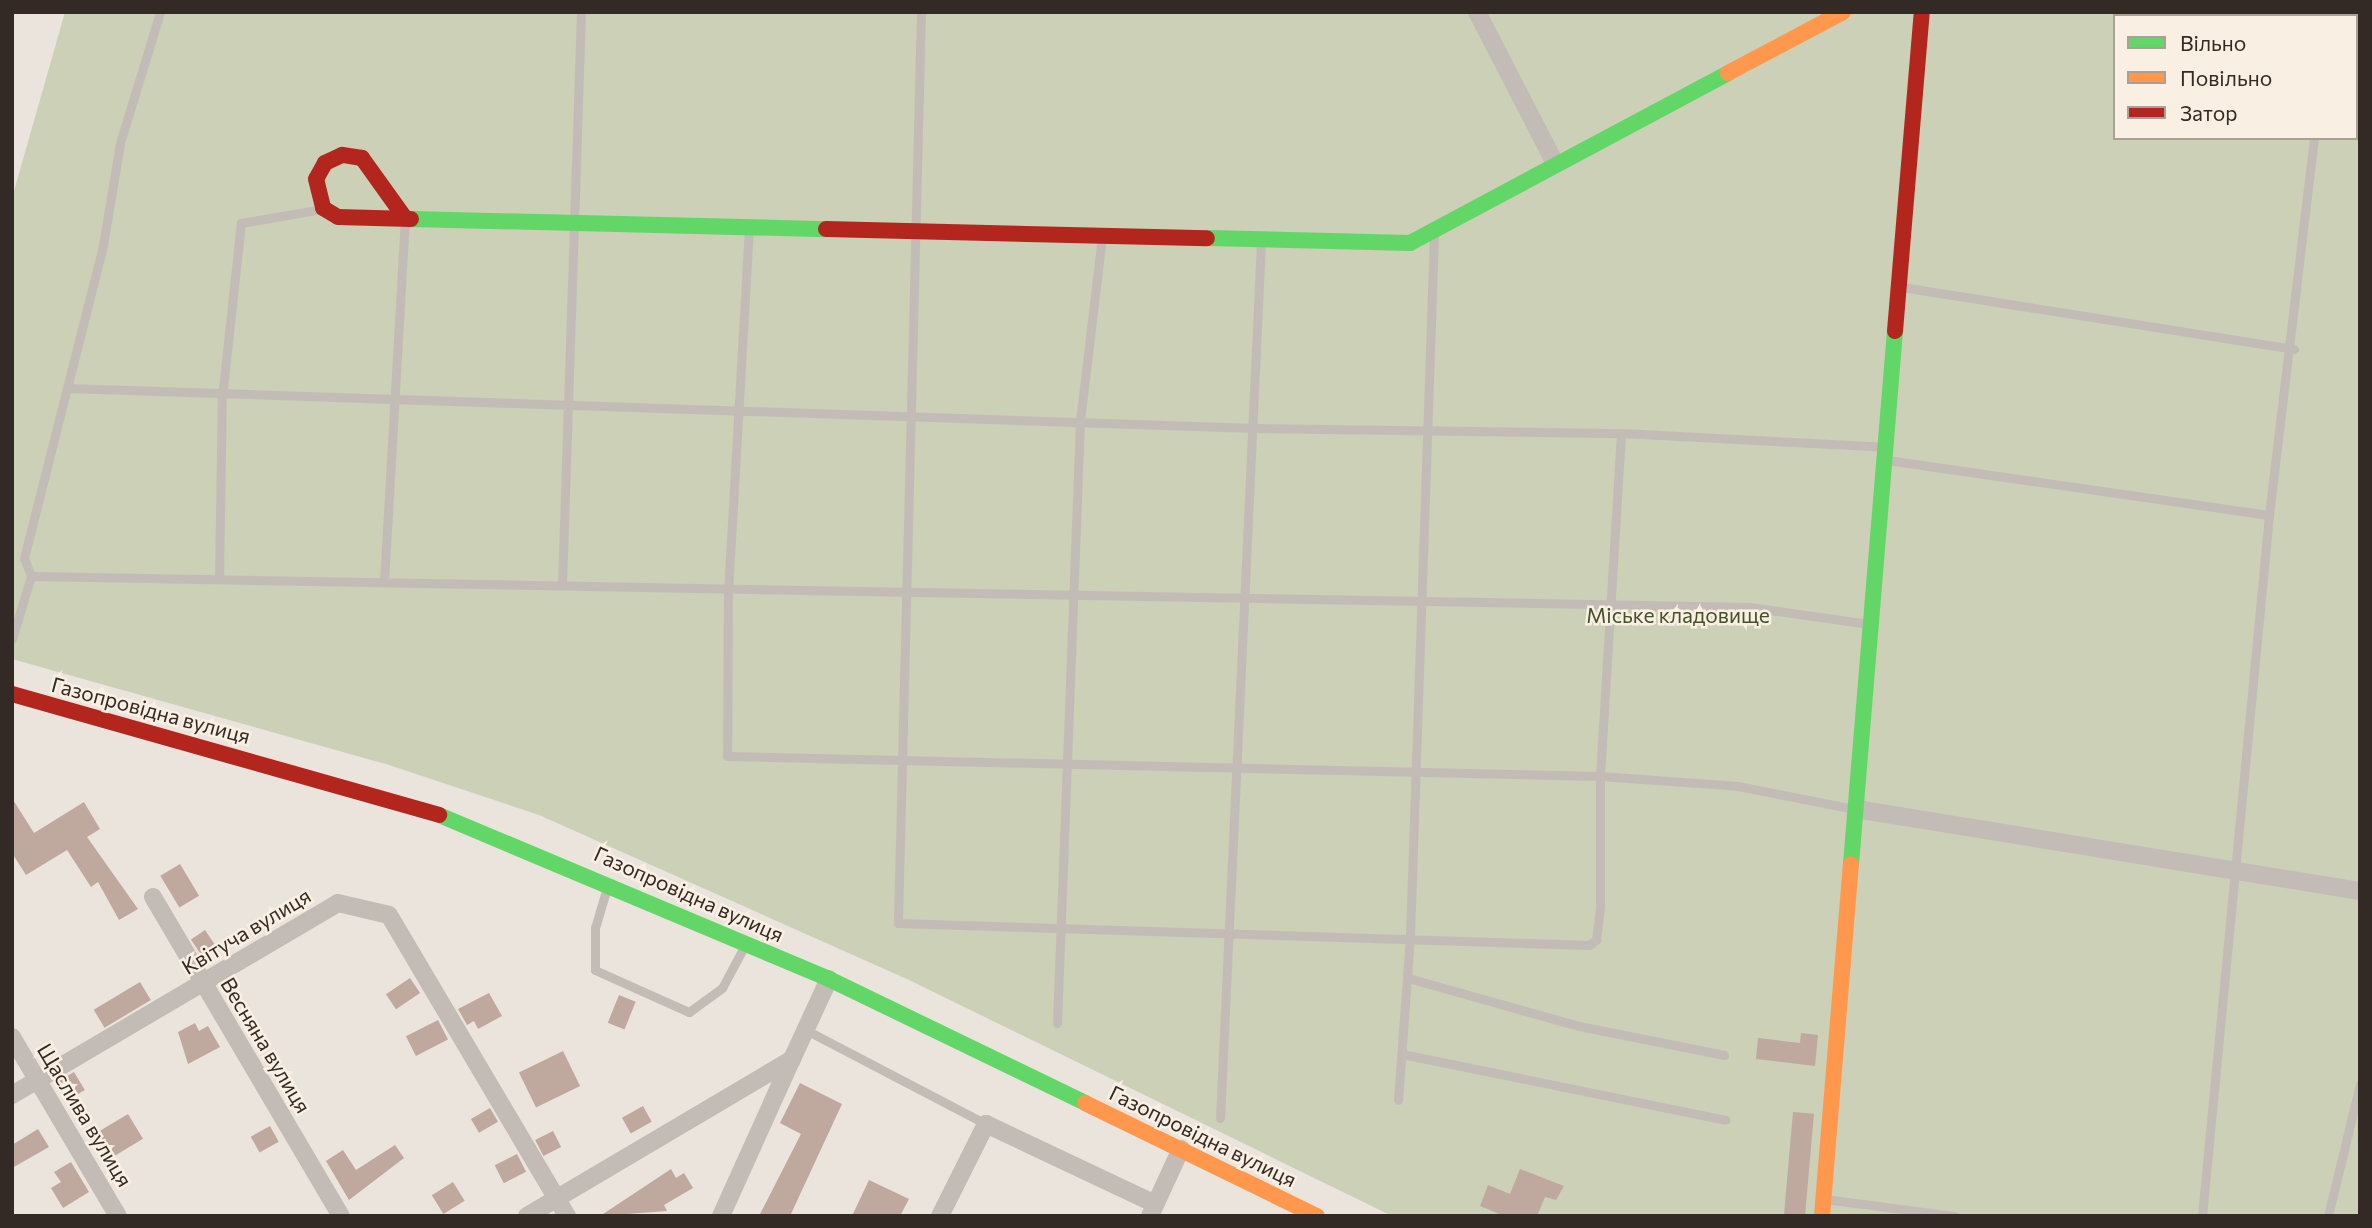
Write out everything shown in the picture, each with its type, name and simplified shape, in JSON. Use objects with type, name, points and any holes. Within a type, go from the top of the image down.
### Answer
[{"type":"street","points":[[1477,12],[1555,163]]},
{"type":"street","points":[[405,218],[362,158],[342,155],[325,163],[316,179],[323,208],[338,217],[1410,243],[1812,19],[1843,12]]},
{"type":"street","points":[[1822,1216],[1922,12]]},
{"type":"street","name":"Газопровідна вулиця","points":[[12,694],[402,801],[608,882],[829,979],[1317,1216]]},
{"type":"street","points":[[1856,809],[2235,873],[2360,891]]},
{"type":"street","name":"Весняна вулиця","points":[[153,897],[341,1216]]},
{"type":"street","name":"Квітуча вулиця","points":[[12,1095],[338,903],[389,915],[567,1216]]},
{"type":"street","points":[[721,1216],[829,979]]},
{"type":"street","name":"Щаслива вулиця","points":[[12,1037],[118,1216]]},
{"type":"street","points":[[527,1216],[792,1059]]},
{"type":"street","points":[[940,1216],[985,1124],[1152,1210],[1181,1149]]},
{"type":"lane","points":[[12,639],[31,576],[24,558],[68,388],[120,143],[160,12]]},
{"type":"lane","points":[[562,585],[571,223],[581,12]]},
{"type":"lane","points":[[921,12],[918,231],[909,417],[898,923],[1232,935],[1410,936],[1589,946],[1596,940],[1600,907],[1600,776],[1608,608],[1621,433]]},
{"type":"lane","points":[[2202,1216],[2269,515],[2294,349],[2314,140]]},
{"type":"lane","points":[[219,579],[222,397],[240,222],[323,208]]},
{"type":"lane","points":[[384,582],[405,218]]},
{"type":"lane","points":[[749,228],[728,588],[727,756],[1070,766],[1415,769],[1600,776],[1738,786],[1856,809]]},
{"type":"lane","points":[[1398,1100],[1410,936],[1434,232]]},
{"type":"lane","points":[[1057,1023],[1070,766],[1080,421],[1102,235]]},
{"type":"lane","points":[[1220,1118],[1240,767],[1261,241]]},
{"type":"lane","points":[[1900,286],[2294,349]]},
{"type":"lane","points":[[68,388],[222,397],[739,410],[1253,428],[1621,433],[1886,453],[2269,515]]},
{"type":"lane","points":[[31,576],[1074,594],[1608,608],[1748,607],[1871,624]]},
{"type":"lane","points":[[608,882],[595,928],[595,970],[689,1012],[722,988],[747,942]]},
{"type":"lane","points":[[1408,978],[1578,1026],[1724,1055]]},
{"type":"lane","points":[[806,1030],[985,1124]]},
{"type":"lane","points":[[1402,1054],[1725,1120]]},
{"type":"lane","points":[[2328,1216],[2360,1084]]},
{"type":"lane","points":[[1823,1198],[1955,1216]]},
{"type":"green space","name":"Міське кладовище","points":[[65,12],[2360,12],[2360,1216],[1392,1216],[909,980],[539,815],[389,765],[12,659],[12,198]]},
{"type":"building","points":[[12,798],[34,833],[84,802],[100,829],[87,837],[138,909],[119,920],[98,882],[91,887],[67,850],[26,875],[12,853]]},
{"type":"building","points":[[180,864],[199,896],[179,908],[160,876]]},
{"type":"building","points":[[205,930],[217,948],[203,958],[191,940]]},
{"type":"building","points":[[410,978],[420,993],[396,1009],[386,994]]},
{"type":"building","points":[[140,982],[151,1000],[105,1028],[94,1010]]},
{"type":"building","points":[[489,993],[502,1016],[478,1029],[474,1021],[467,1025],[458,1009]]},
{"type":"building","points":[[619,995],[636,1002],[624,1030],[608,1023]]},
{"type":"building","points":[[438,1020],[448,1040],[416,1056],[406,1036]]},
{"type":"building","points":[[195,1023],[199,1031],[208,1026],[220,1047],[188,1064],[178,1032]]},
{"type":"building","points":[[1801,1033],[1818,1035],[1815,1066],[1756,1059],[1758,1038],[1800,1043]]},
{"type":"building","points":[[563,1051],[580,1086],[536,1108],[519,1072]]},
{"type":"building","points":[[74,1072],[85,1090],[67,1101],[56,1083]]},
{"type":"building","points":[[800,1083],[842,1104],[790,1216],[759,1216],[801,1134],[780,1123]]},
{"type":"building","points":[[643,1106],[652,1122],[631,1133],[622,1118]]},
{"type":"building","points":[[490,1108],[498,1122],[479,1133],[471,1119]]},
{"type":"building","points":[[1793,1112],[1814,1114],[1805,1216],[1784,1216]]},
{"type":"building","points":[[128,1114],[143,1139],[110,1158],[95,1134]]},
{"type":"building","points":[[270,1126],[279,1142],[259,1152],[251,1137]]},
{"type":"building","points":[[38,1129],[49,1147],[12,1168],[12,1145]]},
{"type":"building","points":[[553,1131],[561,1147],[543,1156],[535,1140]]},
{"type":"building","points":[[395,1145],[404,1158],[349,1200],[326,1161],[343,1150],[356,1170]]},
{"type":"building","points":[[517,1154],[526,1172],[504,1183],[495,1165]]},
{"type":"building","points":[[71,1162],[89,1192],[63,1208],[51,1188],[61,1182],[54,1172]]},
{"type":"building","points":[[671,1169],[676,1178],[684,1173],[693,1188],[664,1205],[667,1211],[600,1216]]},
{"type":"building","points":[[1520,1169],[1564,1186],[1556,1200],[1545,1197],[1537,1216],[1504,1216],[1480,1206],[1488,1185],[1510,1194]]},
{"type":"building","points":[[869,1180],[909,1199],[900,1216],[852,1216]]},
{"type":"building","points":[[453,1182],[465,1201],[443,1214],[432,1195]]},
{"type":"traffic: fast","points":[[1207,238],[1410,243],[1728,73]]},
{"type":"traffic: fast","points":[[411,219],[826,229]]},
{"type":"traffic: fast","points":[[1851,864],[1895,331]]},
{"type":"traffic: fast","points":[[439,815],[829,979],[1085,1103]]},
{"type":"traffic: slow","points":[[1728,73],[1843,12]]},
{"type":"traffic: slow","points":[[1822,1216],[1851,864]]},
{"type":"traffic: slow","points":[[1085,1103],[1317,1216]]},
{"type":"traffic: jam","points":[[1895,331],[1922,12]]},
{"type":"traffic: jam","points":[[405,218],[362,158],[342,155],[325,163],[316,179],[323,208],[338,217],[411,219]]},
{"type":"traffic: jam","points":[[826,229],[1207,238]]},
{"type":"traffic: jam","points":[[12,694],[439,815]]}]
